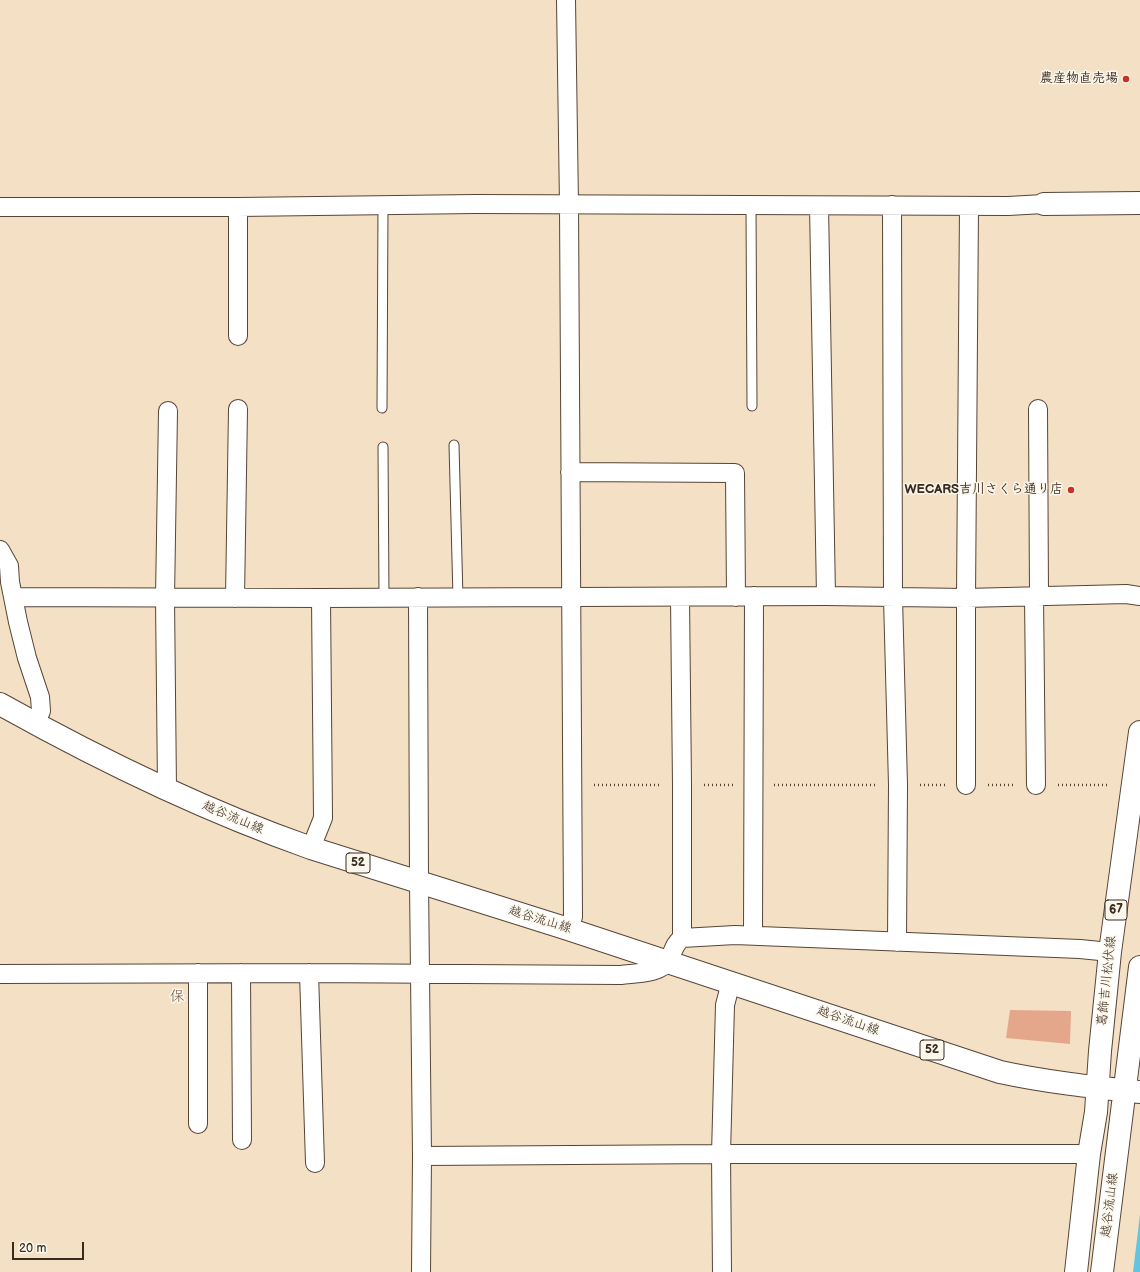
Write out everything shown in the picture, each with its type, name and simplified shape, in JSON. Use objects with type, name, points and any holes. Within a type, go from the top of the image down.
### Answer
[{"type":"main road","points":[[1044,204],[1140,203]]},
{"type":"main road","name":"越谷流山線","points":[[0,704],[107,761],[211,810],[311,848],[568,929],[1000,1072],[1035,1080],[1132,1091],[1102,1272]]},
{"type":"main road","name":"葛飾吉川松伏線","points":[[1098,1087],[1110,952],[1140,732]]},
{"type":"main road","points":[[1132,1091],[1140,967]]},
{"type":"main road","name":"越谷流山線","points":[[1076,1272],[1098,1087]]},
{"type":"street","points":[[566,0],[569,205],[573,917],[568,929]]},
{"type":"street","points":[[0,207],[238,208],[476,204],[1008,206],[1044,204]]},
{"type":"street","points":[[892,205],[893,598],[898,786],[897,942]]},
{"type":"street","points":[[819,206],[826,596]]},
{"type":"street","points":[[966,785],[969,206]]},
{"type":"street","points":[[238,208],[238,336]]},
{"type":"street","points":[[235,598],[238,409]]},
{"type":"street","points":[[1036,786],[1038,409]]},
{"type":"street","points":[[167,789],[165,598],[168,411]]},
{"type":"street","points":[[570,472],[735,473],[736,597]]},
{"type":"street","points":[[0,550],[10,566],[10,582],[18,622],[27,658],[40,697],[40,711],[35,724]]},
{"type":"street","points":[[14,597],[458,598],[826,596],[966,598],[1126,594],[1140,596]]},
{"type":"street","points":[[753,935],[754,596]]},
{"type":"street","points":[[680,597],[682,938]]},
{"type":"street","points":[[311,848],[323,818],[321,598]]},
{"type":"street","points":[[418,598],[422,1156],[421,1272]]},
{"type":"street","points":[[0,974],[309,973],[621,975],[656,970],[668,962],[676,942],[682,938],[735,935],[1080,948],[1110,952]]},
{"type":"street","points":[[198,973],[198,1124]]},
{"type":"street","points":[[241,973],[242,1140]]},
{"type":"street","points":[[309,973],[315,1163]]},
{"type":"street","points":[[722,1272],[721,1154],[724,1005],[731,982]]},
{"type":"street","points":[[422,1156],[1089,1154]]},
{"type":"lane","points":[[382,206],[382,408]]},
{"type":"lane","points":[[751,206],[752,406]]},
{"type":"lane","points":[[454,445],[458,598]]},
{"type":"lane","points":[[383,447],[384,598]]},
{"type":"path","points":[[572,785],[1114,785]]},
{"type":"water","points":[[1140,1215],[1140,1272],[1133,1272]]},
{"type":"building","points":[[1010,1010],[1071,1011],[1070,1044],[1006,1038]]},
{"type":"place","name":"農産物直売場","points":[[1126,79]]},
{"type":"place","name":"WECARS吉川さくら通り店","points":[[1071,490]]},
{"type":"district","name":"保","points":[[177,997]]}]
